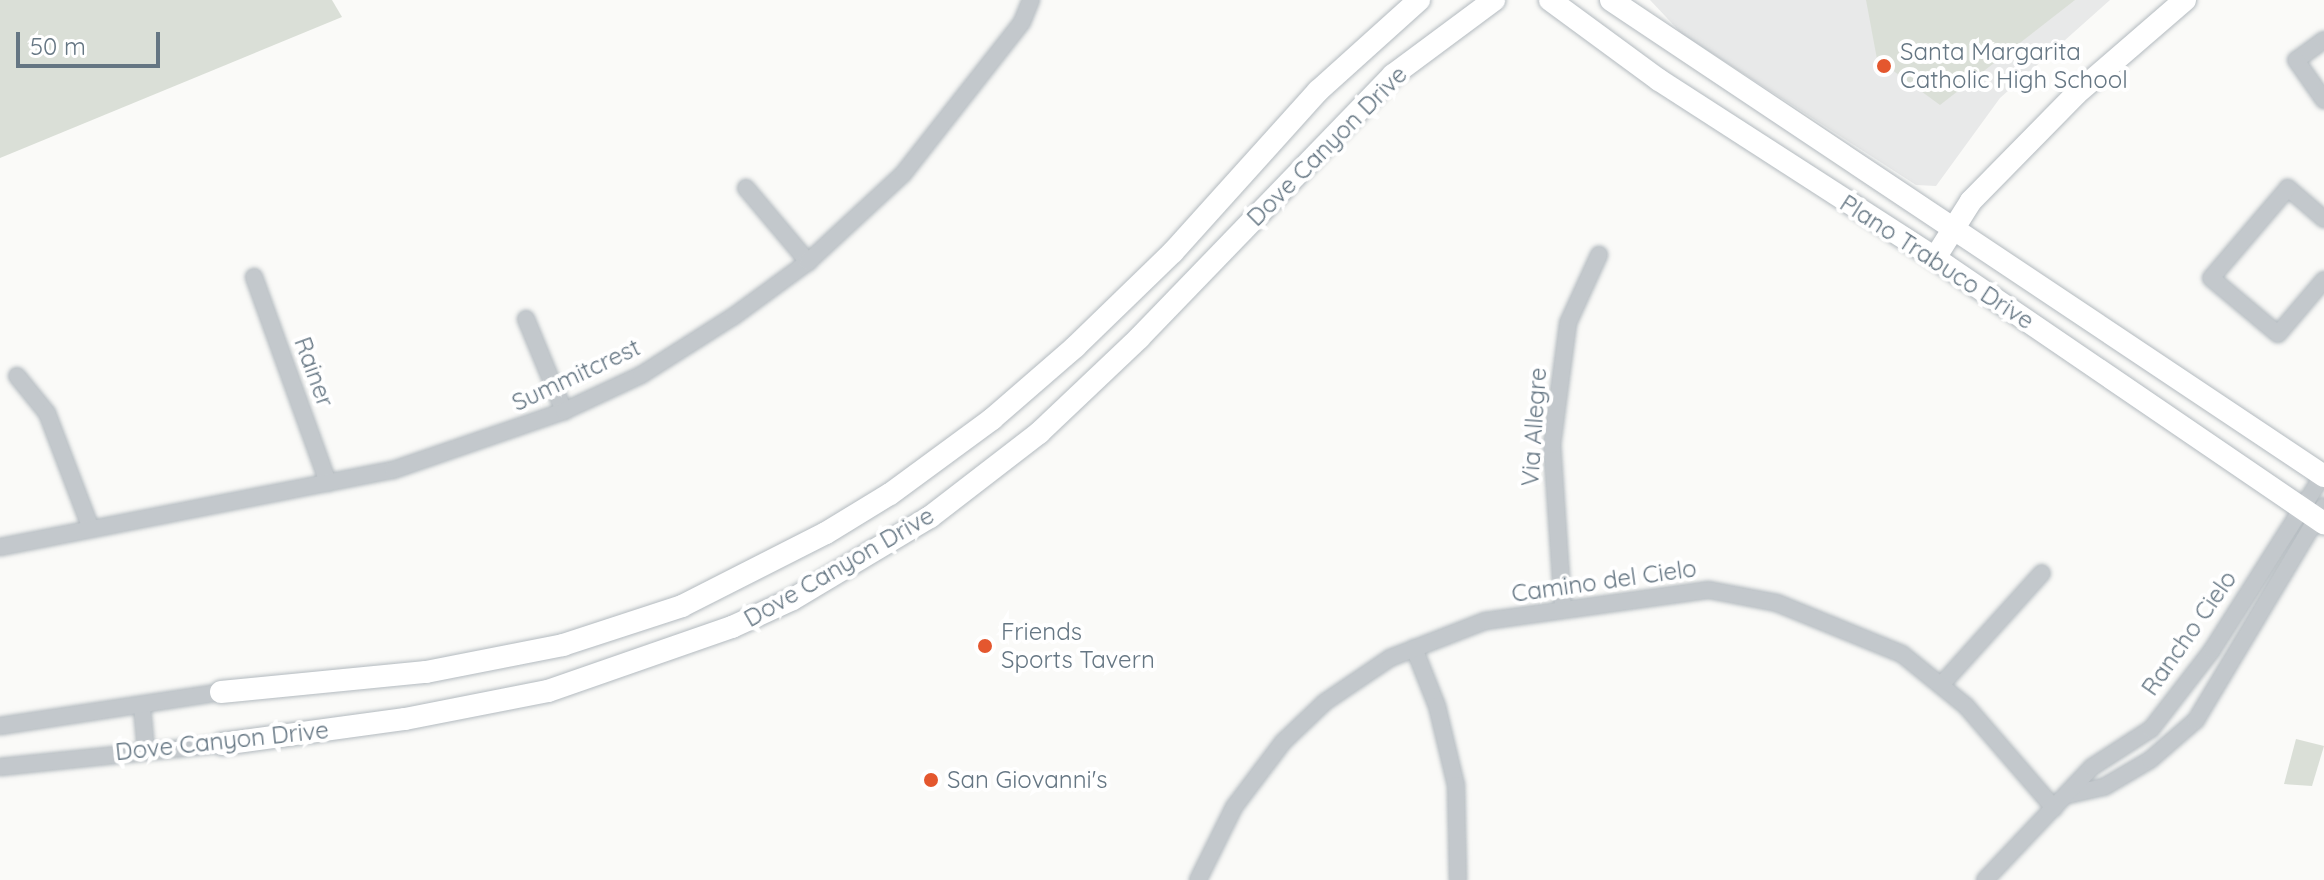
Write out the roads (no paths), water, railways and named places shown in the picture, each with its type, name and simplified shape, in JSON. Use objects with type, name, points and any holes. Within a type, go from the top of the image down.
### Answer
[{"type":"street","name":"Summitcrest","points":[[0,547],[328,483],[463,449],[564,411],[641,375],[734,316],[808,262],[903,174],[1022,22],[1031,0]]},
{"type":"street","name":"Dove Canyon Drive","points":[[0,726],[142,707],[221,692],[426,672],[563,645],[682,606],[826,533],[890,494],[992,419],[1075,347],[1173,252],[1318,91],[1419,0]]},
{"type":"street","name":"Dove Canyon Drive","points":[[0,767],[222,744],[405,719],[548,691],[732,627],[793,599],[930,517],[1039,433],[1139,338],[1393,75],[1494,0]]},
{"type":"street","name":"Plano Trabuco Drive","points":[[1550,0],[1659,80],[1935,258],[2316,514]]},
{"type":"street","name":"Plano Trabuco Drive","points":[[1611,0],[2323,475]]},
{"type":"street","points":[[1935,258],[1971,201],[2076,94],[2185,0]]},
{"type":"street","points":[[2324,40],[2296,60],[2324,100]]},
{"type":"street","points":[[746,188],[808,262]]},
{"type":"street","points":[[2324,219],[2288,188],[2211,278],[2278,334],[2324,280]]},
{"type":"street","name":"Via Allegre","points":[[1563,609],[1552,445],[1568,323],[1599,255]]},
{"type":"street","name":"Rainer","points":[[254,277],[328,483]]},
{"type":"street","points":[[526,319],[564,411]]},
{"type":"street","points":[[17,376],[47,413],[91,529]]},
{"type":"street","name":"Rancho Cielo","points":[[2068,795],[2104,787],[2170,745],[2213,699],[2243,636],[2316,514],[2323,475]]},
{"type":"street","name":"Rancho Cielo","points":[[1985,880],[2092,767],[2151,729],[2316,514]]},
{"type":"street","points":[[1942,684],[2042,573]]},
{"type":"street","name":"Camino del Cielo","points":[[1198,880],[1234,807],[1283,742],[1356,679],[1414,648],[1485,621],[1709,590],[1777,603],[1881,641],[1942,684],[2054,808]]},
{"type":"street","points":[[1414,648],[1437,706],[1456,785],[1458,880]]},
{"type":"street","points":[[2190,680],[2213,699]]},
{"type":"street","points":[[142,707],[146,750]]},
{"type":"street","points":[[2151,729],[2170,745]]},
{"type":"place","name":"Santa Margarita Catholic High School","points":[[1884,66]]},
{"type":"place","name":"Friends Sports Tavern","points":[[985,646]]},
{"type":"place","name":"San Giovanni's","points":[[931,780]]}]
